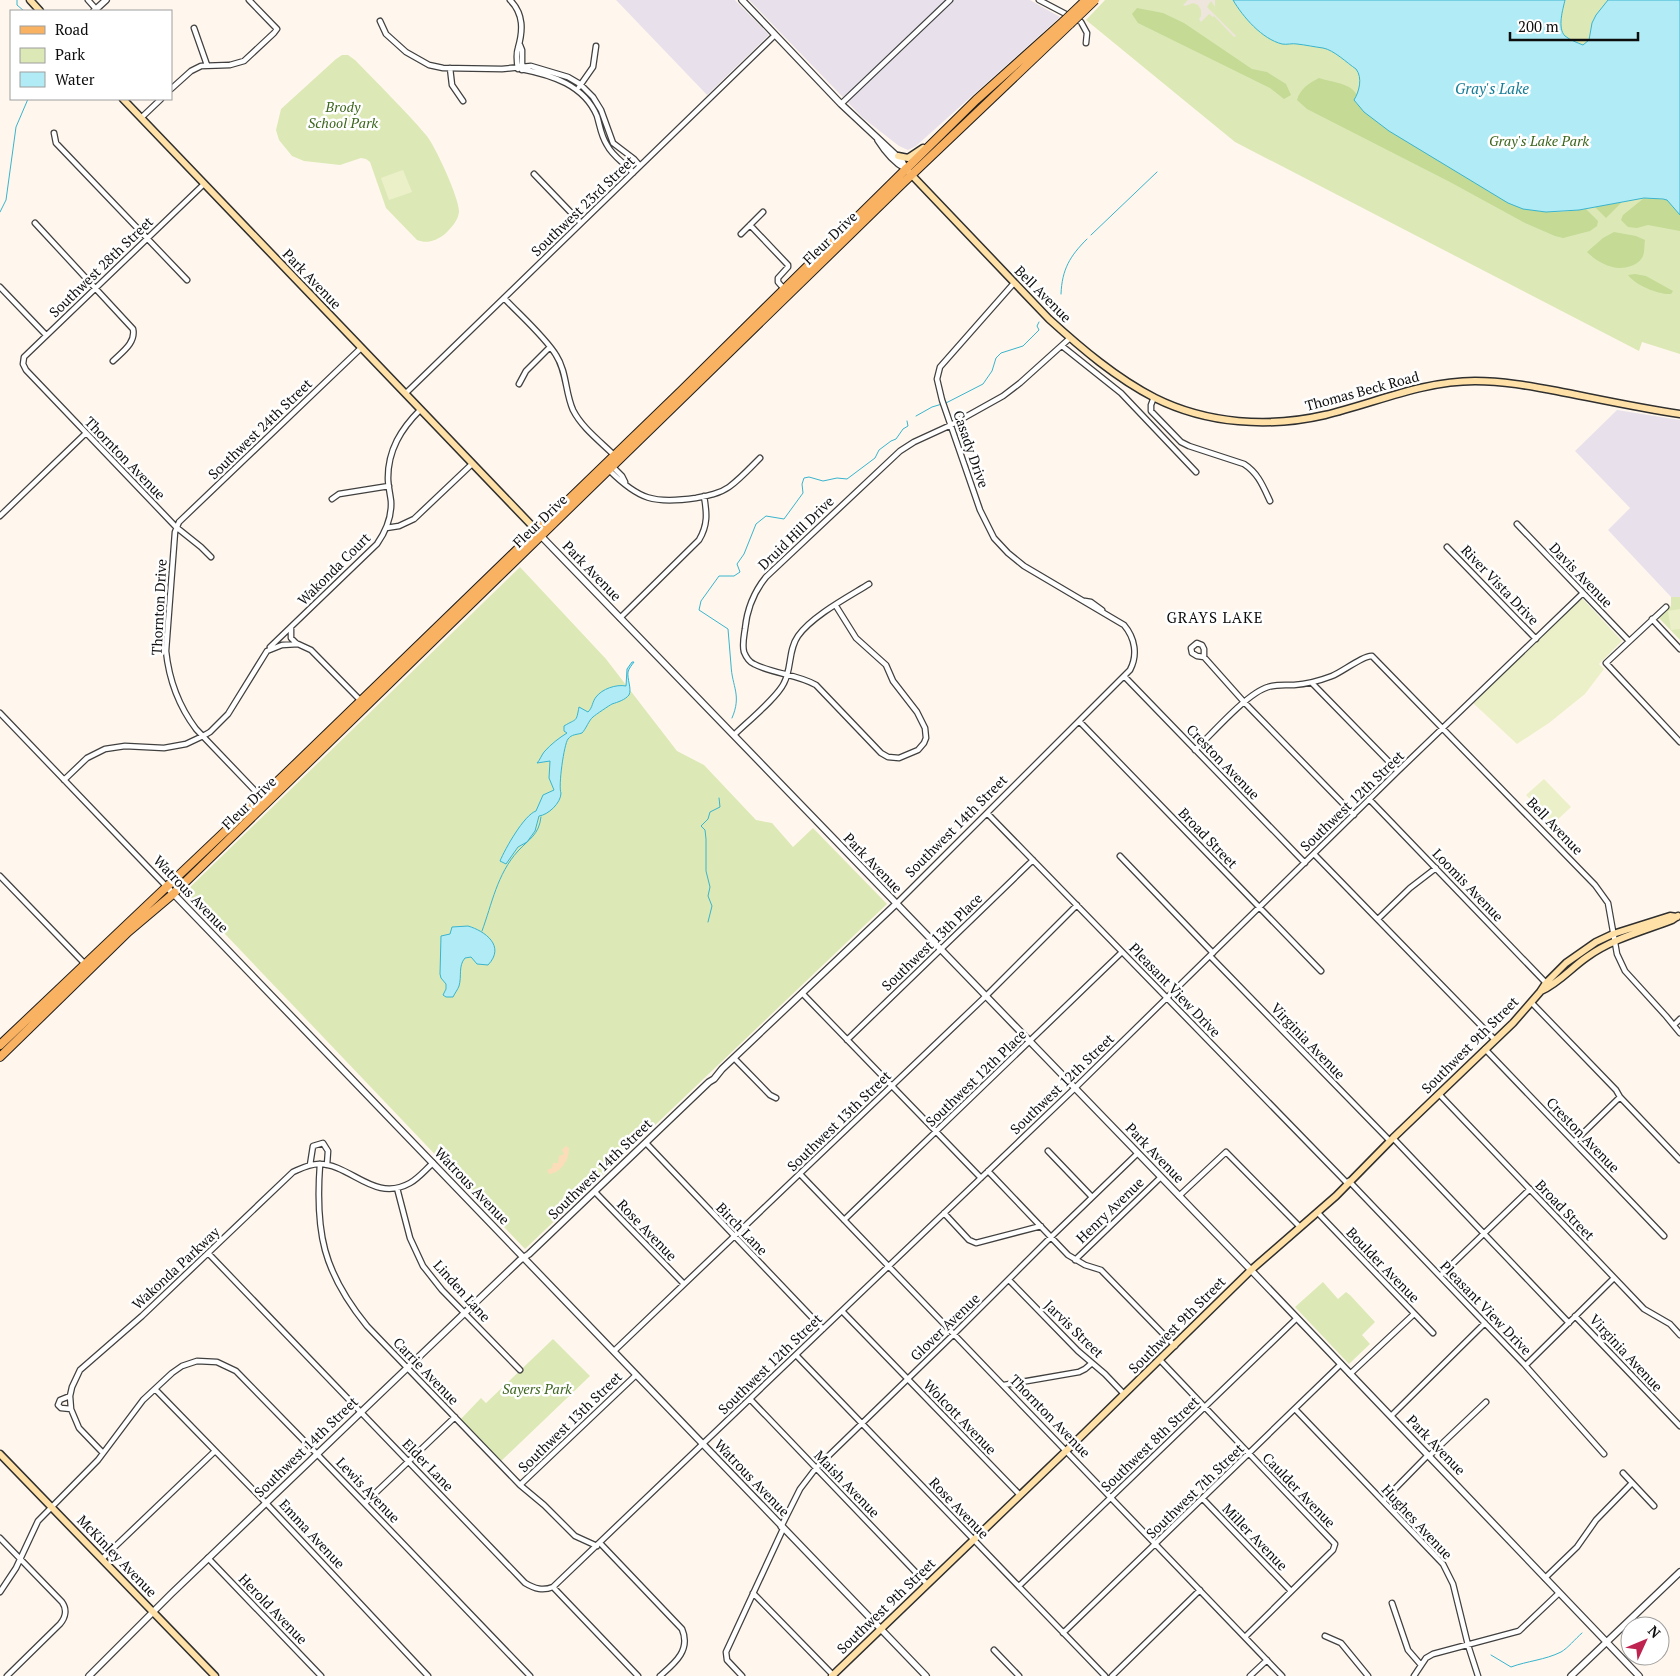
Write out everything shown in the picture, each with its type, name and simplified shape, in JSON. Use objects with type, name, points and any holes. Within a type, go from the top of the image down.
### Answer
[{"type":"main road","points":[[30,0],[39,10]]},
{"type":"main road","name":"Fleur Drive","points":[[0,1058],[166,886],[360,712],[539,533],[787,292],[911,175],[1067,22],[1086,0]]},
{"type":"main road","name":"Fleur Drive","points":[[787,292],[905,168],[976,100],[1095,0]]},
{"type":"main road","name":"Park Avenue","points":[[124,100],[539,533]]},
{"type":"main road","points":[[898,156],[904,158],[912,157],[932,142]]},
{"type":"main road","name":"Bell Avenue","points":[[905,168],[1014,283],[1070,338]]},
{"type":"main road","name":"Thomas Beck Road","points":[[1070,338],[1126,382],[1154,397],[1188,411],[1227,420],[1277,423],[1301,420],[1326,415],[1422,387],[1450,382],[1484,381],[1528,386],[1680,414]]},
{"type":"main road","name":"Fleur Drive","points":[[0,1045],[173,894],[361,701],[539,533]]},
{"type":"main road","name":"Southwest 9th Street","points":[[833,1675],[1175,1346],[1251,1270],[1318,1213],[1391,1139],[1495,1040],[1548,985],[1566,963],[1580,952],[1670,916],[1678,916]]},
{"type":"main road","name":"McKinley Avenue","points":[[0,1454],[215,1676]]},
{"type":"street","points":[[88,0],[95,10],[106,0]]},
{"type":"street","points":[[172,88],[191,71],[207,65],[230,65],[244,61],[277,29],[249,0]]},
{"type":"street","points":[[510,0],[521,15],[520,45],[517,49],[521,69]]},
{"type":"street","name":"Bell Avenue","points":[[742,0],[842,104],[898,156],[905,168]]},
{"type":"street","points":[[842,104],[950,0]]},
{"type":"street","points":[[1039,0],[1081,22],[1087,32],[1086,43]]},
{"type":"street","points":[[380,21],[386,34],[411,56],[429,65],[450,68],[521,69],[551,76],[576,90],[590,104],[610,151],[632,173]]},
{"type":"street","points":[[194,28],[207,65]]},
{"type":"street","name":"Southwest 23rd Street","points":[[406,393],[775,34]]},
{"type":"street","points":[[576,90],[593,66],[596,46]]},
{"type":"street","points":[[521,69],[531,66],[568,76],[580,84],[597,103],[614,143],[640,166]]},
{"type":"street","points":[[450,68],[452,84],[463,101]]},
{"type":"street","points":[[141,118],[160,100]]},
{"type":"street","points":[[601,131],[608,128]]},
{"type":"street","points":[[54,133],[56,143],[187,280]]},
{"type":"street","name":"Bell Avenue","points":[[875,136],[883,149],[898,165],[905,168]]},
{"type":"street","points":[[534,174],[581,223]]},
{"type":"street","name":"Southwest 28th Street","points":[[26,370],[23,364],[24,357],[204,184]]},
{"type":"street","points":[[741,234],[763,212]]},
{"type":"street","points":[[35,223],[131,326],[134,333],[133,341],[113,361]]},
{"type":"street","points":[[750,225],[788,265],[778,278],[778,282],[787,292]]},
{"type":"street","name":"Casady Drive","points":[[1014,283],[940,367],[937,379],[942,402],[980,510],[994,538],[1016,560],[1084,600],[1129,630],[1135,649],[1133,663],[1130,670],[1124,676]]},
{"type":"street","points":[[0,287],[46,336]]},
{"type":"street","points":[[504,298],[550,347],[562,365],[566,377],[568,396],[576,416],[611,463],[619,480],[641,495],[660,501],[673,501],[718,493],[728,488],[760,458]]},
{"type":"street","name":"Bell Avenue","points":[[1070,338],[1062,346],[1121,393],[1196,472]]},
{"type":"street","name":"Druid Hill Drive","points":[[836,606],[856,638],[886,665],[894,681],[917,712],[925,728],[926,738],[918,750],[899,758],[888,757],[816,685],[806,680],[754,664],[745,654],[746,615],[756,591],[772,571],[888,461],[914,442],[951,425],[1002,396],[1020,384],[1062,346]]},
{"type":"street","points":[[519,384],[526,371],[550,347]]},
{"type":"street","name":"Southwest 24th Street","points":[[176,527],[361,348]]},
{"type":"street","name":"Thornton Avenue","points":[[26,370],[176,527],[211,557]]},
{"type":"street","points":[[1154,397],[1151,412],[1181,442],[1251,468],[1262,482],[1270,501]]},
{"type":"street","name":"Wakonda Court","points":[[64,780],[87,758],[105,749],[125,746],[164,748],[186,744],[210,732],[228,714],[267,650],[377,544],[386,528],[391,508],[389,468],[395,442],[404,427],[420,410]]},
{"type":"street","points":[[0,516],[86,433]]},
{"type":"street","points":[[386,528],[399,526],[414,519],[472,464]]},
{"type":"street","points":[[332,499],[339,494],[389,486]]},
{"type":"street","points":[[620,618],[699,540],[704,532],[707,520],[704,496]]},
{"type":"street","name":"Davis Avenue","points":[[1517,524],[1629,641]]},
{"type":"street","name":"Thornton Drive","points":[[176,527],[166,637],[168,665],[173,686],[187,717],[264,800]]},
{"type":"street","name":"Park Avenue","points":[[539,533],[1342,1364],[1639,1676]]},
{"type":"street","name":"River Vista Drive","points":[[1448,547],[1536,639]]},
{"type":"street","points":[[734,735],[780,691],[788,674],[791,651],[798,635],[810,622],[869,584]]},
{"type":"street","name":"Southwest 12th Street","points":[[553,1587],[1075,1088],[1369,799],[1583,593]]},
{"type":"street","points":[[1666,607],[1606,664],[1680,742]]},
{"type":"street","points":[[1652,619],[1680,649]]},
{"type":"street","points":[[290,627],[291,638],[316,654],[361,701],[360,712]]},
{"type":"street","points":[[267,650],[282,644],[298,644]]},
{"type":"street","name":"Bell Avenue","points":[[1312,683],[1336,674],[1367,656],[1376,658],[1594,885],[1608,903],[1619,960],[1624,971],[1680,1033]]},
{"type":"street","points":[[1204,657],[1244,702],[1354,815]]},
{"type":"street","name":"Southwest 14th Street","points":[[89,1676],[208,1558],[896,904],[1124,676]]},
{"type":"street","name":"Creston Avenue","points":[[1124,676],[1305,863]]},
{"type":"street","points":[[1195,750],[1253,694],[1268,687],[1278,685],[1312,683],[1398,771]]},
{"type":"street","name":"Watrous Avenue","points":[[0,713],[782,1528],[882,1628],[926,1676]]},
{"type":"street","name":"Broad Street","points":[[1079,721],[1320,971]]},
{"type":"street","name":"Loomis Avenue","points":[[1369,799],[1548,985]]},
{"type":"street","name":"Pleasant View Drive","points":[[988,813],[1526,1365],[1604,1454]]},
{"type":"street","points":[[1314,854],[1495,1040]]},
{"type":"street","name":"Virginia Avenue","points":[[1120,856],[1211,954],[1569,1323]]},
{"type":"street","name":"Southwest 13th Place","points":[[847,1040],[1032,860]]},
{"type":"street","points":[[1378,919],[1410,888],[1436,868]]},
{"type":"street","points":[[0,876],[88,967]]},
{"type":"street","name":"Southwest 13th Street","points":[[614,1351],[892,1086],[1077,905]]},
{"type":"street","name":"Southwest 12th Place","points":[[844,1220],[1122,952]]},
{"type":"street","points":[[802,993],[981,1178]]},
{"type":"street","points":[[1531,1002],[1680,1160]]},
{"type":"street","points":[[1674,1025],[1680,1019]]},
{"type":"street","name":"Creston Avenue","points":[[1485,1049],[1664,1236]]},
{"type":"street","points":[[734,1058],[770,1095],[776,1098]]},
{"type":"street","name":"Broad Street","points":[[1439,1094],[1644,1309],[1670,1324],[1680,1335]]},
{"type":"street","points":[[1574,1142],[1620,1097]]},
{"type":"street","points":[[310,1165],[313,1146],[323,1143],[328,1151],[328,1165]]},
{"type":"street","name":"Birch Lane","points":[[646,1143],[823,1329]]},
{"type":"street","points":[[1048,1151],[1092,1197]]},
{"type":"street","name":"Glover Avenue","points":[[742,1676],[727,1660],[726,1652],[800,1489],[816,1468],[1138,1153]]},
{"type":"street","points":[[1179,1196],[1225,1153],[1228,1153],[1300,1227]]},
{"type":"street","points":[[397,1188],[416,1179],[433,1163]]},
{"type":"street","name":"Carrie Avenue","points":[[320,1164],[318,1195],[320,1232],[334,1276],[354,1311],[520,1485],[544,1505],[575,1536],[584,1541],[599,1544],[678,1623],[685,1635],[684,1649],[674,1664],[660,1676]]},
{"type":"street","name":"Wakonda Parkway","points":[[103,1453],[79,1428],[71,1409],[70,1396],[75,1378],[83,1366],[142,1316],[293,1172],[310,1165],[328,1165],[369,1185],[397,1188]]},
{"type":"street","points":[[988,1171],[1075,1260],[1102,1270],[1175,1346]]},
{"type":"street","name":"Thornton Avenue","points":[[800,1174],[1282,1676]]},
{"type":"street","name":"Henry Avenue","points":[[1075,1260],[1161,1177]]},
{"type":"street","name":"Linden Lane","points":[[397,1188],[410,1238],[423,1266],[442,1290],[520,1370]]},
{"type":"street","points":[[1440,1276],[1530,1189]]},
{"type":"street","name":"Rose Avenue","points":[[595,1192],[684,1284]]},
{"type":"street","points":[[944,1213],[969,1240],[976,1242],[1041,1226]]},
{"type":"street","name":"Boulder Avenue","points":[[1318,1213],[1433,1333]]},
{"type":"street","name":"Elder Lane","points":[[208,1253],[525,1583],[539,1589],[553,1587]]},
{"type":"street","points":[[1526,1365],[1614,1278]]},
{"type":"street","name":"Jarvis Street","points":[[1009,1280],[1078,1351],[1124,1394]]},
{"type":"street","name":"Wolcott Avenue","points":[[842,1311],[1020,1495]]},
{"type":"street","points":[[1350,1374],[1414,1314]]},
{"type":"street","name":"Virginia Avenue","points":[[1576,1316],[1680,1426]]},
{"type":"street","name":"Southwest 8th Street","points":[[1019,1586],[1297,1318]]},
{"type":"street","points":[[1391,1416],[1485,1323]]},
{"type":"street","name":"Rose Avenue","points":[[796,1355],[1105,1676]]},
{"type":"street","name":"Caulder Avenue","points":[[1160,1360],[1334,1542],[1335,1547],[1333,1550],[1291,1591]]},
{"type":"street","name":"Lewis Avenue","points":[[0,1592],[21,1559],[38,1521],[84,1475],[143,1400],[182,1366],[197,1361],[217,1362],[236,1371],[530,1676]]},
{"type":"street","points":[[1004,1385],[1079,1372],[1086,1369],[1092,1363]]},
{"type":"street","name":"Southwest 7th Street","points":[[1064,1633],[1342,1364]]},
{"type":"street","name":"Southwest 13th Street","points":[[520,1485],[636,1375]]},
{"type":"street","name":"Emma Avenue","points":[[155,1389],[266,1503],[428,1676]]},
{"type":"street","name":"Wakonda Parkway","points":[[70,1396],[60,1400],[58,1405],[62,1408],[71,1409]]},
{"type":"street","name":"Maish Avenue","points":[[750,1399],[927,1584]]},
{"type":"street","points":[[1383,1501],[1486,1402]]},
{"type":"street","name":"Hughes Avenue","points":[[1295,1409],[1443,1564],[1453,1584],[1468,1646],[1478,1676]]},
{"type":"street","points":[[365,1503],[455,1417]]},
{"type":"street","points":[[102,1559],[215,1451]]},
{"type":"street","points":[[1623,1472],[1654,1506]]},
{"type":"street","points":[[1545,1578],[1577,1547],[1596,1520],[1632,1483]]},
{"type":"street","name":"Miller Avenue","points":[[1203,1498],[1291,1591]]},
{"type":"street","points":[[0,1538],[64,1604],[65,1615],[60,1624],[6,1676]]},
{"type":"street","name":"Herold Avenue","points":[[208,1558],[322,1676]]},
{"type":"street","points":[[1571,1676],[1680,1572]]},
{"type":"street","points":[[553,1587],[638,1676]]},
{"type":"street","points":[[1112,1676],[1200,1590]]},
{"type":"street","points":[[1245,1637],[1291,1591]]},
{"type":"street","points":[[1414,1676],[1421,1664],[1432,1654],[1519,1631],[1559,1592]]},
{"type":"street","points":[[753,1593],[833,1675]]},
{"type":"street","points":[[1392,1603],[1408,1650],[1421,1664]]},
{"type":"street","points":[[1325,1636],[1341,1643],[1368,1676]]},
{"type":"street","points":[[994,1650],[1019,1676]]},
{"type":"street","points":[[1250,1676],[1267,1660]]},
{"type":"shaded area","points":[[616,0],[735,0],[769,35],[707,95]]},
{"type":"shaded area","points":[[749,0],[1030,0],[1060,17],[916,146],[908,150],[899,146],[863,118]]},
{"type":"shaded area","points":[[1188,0],[1215,0],[1215,7],[1211,1],[1207,7],[1236,36],[1234,37],[1214,16],[1209,14],[1201,22],[1199,19],[1201,10],[1198,5],[1193,3],[1183,5]]},
{"type":"shaded area","points":[[1617,410],[1680,420],[1680,597],[1671,597],[1608,530],[1630,508],[1575,451]]},
{"type":"green space","name":"Gray's Lake Park","points":[[1105,0],[1680,0],[1680,354],[1642,342],[1639,351],[1235,142],[1086,20]]},
{"type":"green space","points":[[1137,8],[1163,13],[1184,23],[1252,69],[1267,72],[1286,84],[1291,95],[1284,99],[1270,88],[1138,23],[1132,14]]},
{"type":"green space","name":"Brody School Park","points":[[342,55],[348,55],[355,60],[418,125],[435,150],[456,196],[459,212],[452,227],[438,238],[428,242],[417,240],[386,208],[370,162],[366,159],[361,158],[340,165],[304,161],[292,156],[279,140],[276,130],[281,109]]},
{"type":"green space","points":[[1319,78],[1350,88],[1357,95],[1354,100],[1356,103],[1389,131],[1500,197],[1524,208],[1546,212],[1586,209],[1598,221],[1597,226],[1590,231],[1563,238],[1555,236],[1525,223],[1450,182],[1307,109],[1297,100],[1298,96],[1305,87]]},
{"type":"green space","points":[[403,170],[412,192],[389,200],[381,178]]},
{"type":"green space","points":[[1644,198],[1667,200],[1680,215],[1680,231],[1648,225],[1637,228],[1628,227],[1621,220],[1623,215]]},
{"type":"green space","points":[[1622,202],[1606,218],[1595,207]]},
{"type":"green space","points":[[1614,232],[1636,236],[1645,240],[1644,254],[1638,262],[1625,268],[1613,267],[1596,260],[1587,252],[1603,238]]},
{"type":"green space","points":[[1628,275],[1646,276],[1673,291],[1671,294],[1666,294],[1648,289],[1631,279]]},
{"type":"green space","points":[[520,567],[606,659],[677,751],[704,765],[756,820],[772,823],[793,847],[813,828],[887,904],[525,1249],[185,892]]},
{"type":"green space","points":[[1671,597],[1680,597],[1680,640],[1659,618],[1671,606]]},
{"type":"green space","points":[[1582,598],[1622,641],[1599,664],[1604,669],[1585,694],[1549,723],[1517,744],[1473,703]]},
{"type":"green space","points":[[1680,609],[1680,629],[1671,630],[1668,611]]},
{"type":"green space","points":[[1544,779],[1571,807],[1553,824],[1526,795]]},
{"type":"green space","points":[[1323,1282],[1338,1299],[1346,1292],[1350,1295],[1375,1322],[1362,1335],[1370,1344],[1349,1364],[1295,1307]]},
{"type":"green space","name":"Sayers Park","points":[[553,1339],[590,1376],[499,1463],[459,1421],[481,1398],[486,1403]]},
{"type":"sand","points":[[566,1146],[569,1148],[569,1153],[564,1165],[557,1171],[549,1174],[547,1170],[552,1168],[553,1163],[558,1163],[559,1156],[564,1154],[562,1150]]},
{"type":"water","name":"Gray's Lake","points":[[1233,0],[1565,0],[1561,18],[1563,33],[1569,39],[1583,45],[1589,40],[1592,23],[1596,15],[1608,0],[1680,0],[1680,215],[1667,200],[1663,199],[1644,198],[1579,210],[1546,212],[1523,209],[1508,203],[1389,131],[1364,112],[1354,100],[1360,85],[1356,69],[1332,51],[1295,44],[1282,44],[1267,37],[1254,27]]},
{"type":"water","points":[[634,662],[628,672],[629,695],[592,718],[582,733],[573,735],[568,739],[562,766],[559,801],[550,811],[539,816],[535,831],[527,842],[518,847],[506,864],[500,861],[521,825],[536,811],[543,795],[554,790],[549,778],[550,761],[537,763],[543,753],[567,733],[564,731],[564,726],[575,720],[579,707],[588,712],[595,699],[605,689],[614,686],[626,686],[627,669]]},
{"type":"water","points":[[468,926],[487,936],[494,946],[495,952],[488,965],[477,964],[471,957],[465,958],[461,968],[459,987],[453,997],[446,997],[443,995],[446,984],[440,974],[441,936],[450,934],[452,927]]},
{"type":"waterway","points":[[17,0],[17,5],[23,10]]},
{"type":"waterway","points":[[0,212],[6,200],[16,127],[28,100]]},
{"type":"waterway","points":[[1091,235],[1157,172]]},
{"type":"waterway","points":[[1061,294],[1065,270],[1076,251],[1087,239]]},
{"type":"waterway","points":[[946,403],[983,384],[992,371],[996,358],[1001,353],[1023,346],[1039,330],[1037,326],[1039,322]]},
{"type":"waterway","points":[[916,416],[942,404]]},
{"type":"waterway","points":[[732,718],[735,710],[736,691],[732,673],[728,629],[699,610],[701,601],[719,576],[734,576],[740,572],[737,564],[744,554],[756,524],[766,516],[784,519],[803,493],[802,484],[804,478],[809,477],[823,481],[837,478],[847,479],[875,458],[879,450],[896,439],[903,429],[908,426],[907,421]]},
{"type":"waterway","points":[[708,922],[712,906],[708,896],[710,887],[706,871],[705,830],[701,826],[708,819],[710,812],[720,807],[719,798]]},
{"type":"waterway","points":[[482,931],[505,869],[518,851],[536,833],[541,817]]},
{"type":"waterway","points":[[1491,1655],[1511,1667],[1561,1652],[1582,1633]]},
{"type":"district","name":"GRAYS LAKE","points":[[1215,618]]}]
